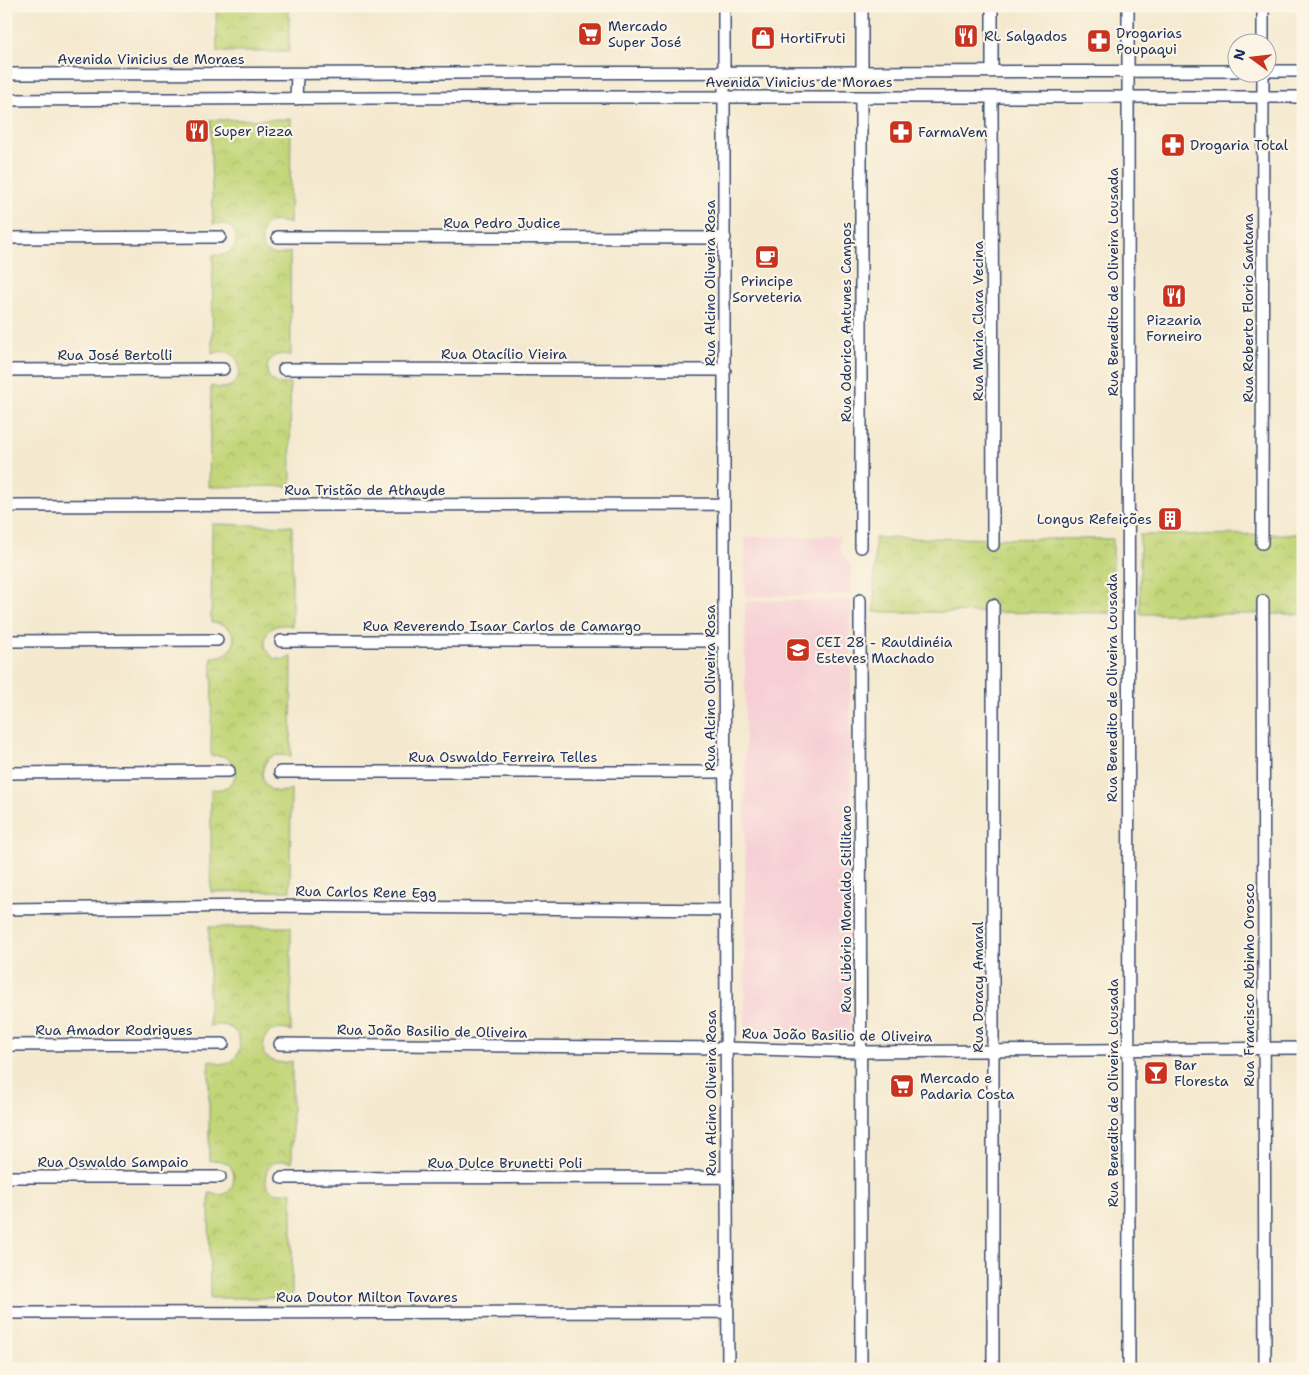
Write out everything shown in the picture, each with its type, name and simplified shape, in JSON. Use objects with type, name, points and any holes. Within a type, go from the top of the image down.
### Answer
[{"type":"street","name":"Rua Alcino Oliveira Rosa","points":[[724,6],[724,641],[728,1369]]},
{"type":"street","points":[[862,6],[862,73]]},
{"type":"street","points":[[992,6],[992,72]]},
{"type":"street","name":"Rua Benedito de Oliveira Lousada","points":[[1128,6],[1129,1369]]},
{"type":"street","points":[[1263,6],[1263,32]]},
{"type":"street","name":"Avenida Vinicius de Moraes","points":[[6,74],[1226,71]]},
{"type":"street","points":[[1276,72],[1303,71]]},
{"type":"street","points":[[296,99],[297,74]]},
{"type":"street","name":"Rua Roberto Florio Santana","points":[[1262,543],[1264,82]]},
{"type":"street","name":"Rua Odorico Antunes Campos","points":[[861,97],[861,547]]},
{"type":"street","name":"Avenida Vinicius de Moraes","points":[[6,100],[1303,97]]},
{"type":"street","name":"Rua Maria Clara Vecina","points":[[992,98],[993,545]]},
{"type":"street","points":[[6,238],[220,237]]},
{"type":"street","name":"Rua Pedro Judice","points":[[278,238],[725,238]]},
{"type":"street","name":"Rua José Bertolli","points":[[6,370],[224,369]]},
{"type":"street","name":"Rua Otacílio Vieira","points":[[284,369],[725,370]]},
{"type":"street","name":"Rua Tristão de Athayde","points":[[6,506],[724,504]]},
{"type":"street","name":"Rua Libório Monaldo Stillitano","points":[[860,600],[861,1369]]},
{"type":"street","name":"Rua Francisco Rubinho Orosco","points":[[1263,601],[1265,1369]]},
{"type":"street","name":"Rua Doracy Amaral","points":[[993,605],[993,1369]]},
{"type":"street","points":[[6,641],[217,640]]},
{"type":"street","name":"Rua Reverendo Isaar Carlos de Camargo","points":[[281,641],[724,641]]},
{"type":"street","points":[[6,773],[228,771]]},
{"type":"street","name":"Rua Oswaldo Ferreira Telles","points":[[280,772],[726,772]]},
{"type":"street","name":"Rua Carlos Rene Egg","points":[[6,909],[262,906],[726,910]]},
{"type":"street","name":"Rua Amador Rodrigues","points":[[6,1045],[223,1044]]},
{"type":"street","name":"Rua João Basilio de Oliveira","points":[[280,1044],[726,1048],[861,1052],[1303,1048]]},
{"type":"street","name":"Rua Oswaldo Sampaio","points":[[6,1177],[220,1176]]},
{"type":"street","name":"Rua Dulce Brunetti Poli","points":[[282,1178],[727,1178]]},
{"type":"street","name":"Rua Doutor Milton Tavares","points":[[6,1313],[727,1312]]},
{"type":"shaded area","points":[[840,536],[842,554],[852,568],[851,595],[745,596],[745,537]]},
{"type":"shaded area","points":[[851,600],[850,1031],[843,1037],[752,1036],[745,1028],[745,601]]},
{"type":"green space","points":[[216,6],[289,6],[289,52],[217,52]]},
{"type":"green space","points":[[291,119],[290,224],[276,221],[270,222],[264,229],[262,241],[263,249],[270,253],[279,255],[290,252],[291,356],[281,354],[274,357],[269,362],[267,368],[268,375],[272,381],[279,384],[290,383],[291,486],[209,487],[211,386],[223,388],[232,385],[238,378],[239,370],[238,361],[232,355],[224,352],[212,354],[213,255],[223,255],[230,252],[235,246],[236,240],[235,233],[231,227],[223,224],[213,224],[210,120]]},
{"type":"green space","points":[[212,524],[292,526],[292,626],[276,626],[268,632],[265,642],[266,648],[273,658],[284,660],[292,656],[291,757],[279,755],[270,758],[264,765],[262,774],[264,782],[270,789],[279,792],[291,789],[290,891],[211,892],[211,789],[222,789],[229,785],[234,779],[235,772],[234,765],[229,759],[222,756],[211,756],[212,657],[222,656],[228,652],[233,646],[234,640],[233,634],[228,628],[221,624],[211,623]]},
{"type":"green space","points":[[1303,534],[1303,614],[1140,614],[1140,535]]},
{"type":"green space","points":[[875,538],[1113,539],[1113,613],[874,612]]},
{"type":"green space","points":[[209,927],[291,927],[291,1031],[284,1029],[273,1030],[266,1037],[263,1048],[264,1055],[271,1060],[280,1063],[292,1061],[292,1162],[281,1161],[272,1164],[267,1170],[265,1178],[267,1185],[272,1191],[280,1193],[292,1191],[292,1298],[210,1298],[209,1193],[221,1195],[228,1192],[233,1185],[234,1176],[228,1164],[219,1161],[209,1161],[209,1060],[226,1064],[237,1056],[240,1045],[234,1030],[222,1025],[209,1026]]},
{"type":"place","name":"Mercado Super José","points":[[590,34]]},
{"type":"place","name":"RL Salgados","points":[[966,36]]},
{"type":"place","name":"HortiFruti","points":[[763,38]]},
{"type":"place","name":"Drogarias Poupaqui","points":[[1099,41]]},
{"type":"place","name":"Super Pizza","points":[[197,131]]},
{"type":"place","name":"FarmaVem","points":[[901,132]]},
{"type":"place","name":"Drogaria Total","points":[[1173,145]]},
{"type":"place","name":"Principe Sorveteria","points":[[767,257]]},
{"type":"place","name":"Pizzaria Forneiro","points":[[1174,296]]},
{"type":"place","name":"Longus Refeições","points":[[1170,519]]},
{"type":"place","name":"CEI 28 - Rauldinéia Esteves Machado","points":[[798,650]]},
{"type":"place","name":"Bar Floresta","points":[[1156,1073]]},
{"type":"place","name":"Mercado e Padaria Costa","points":[[902,1086]]}]
